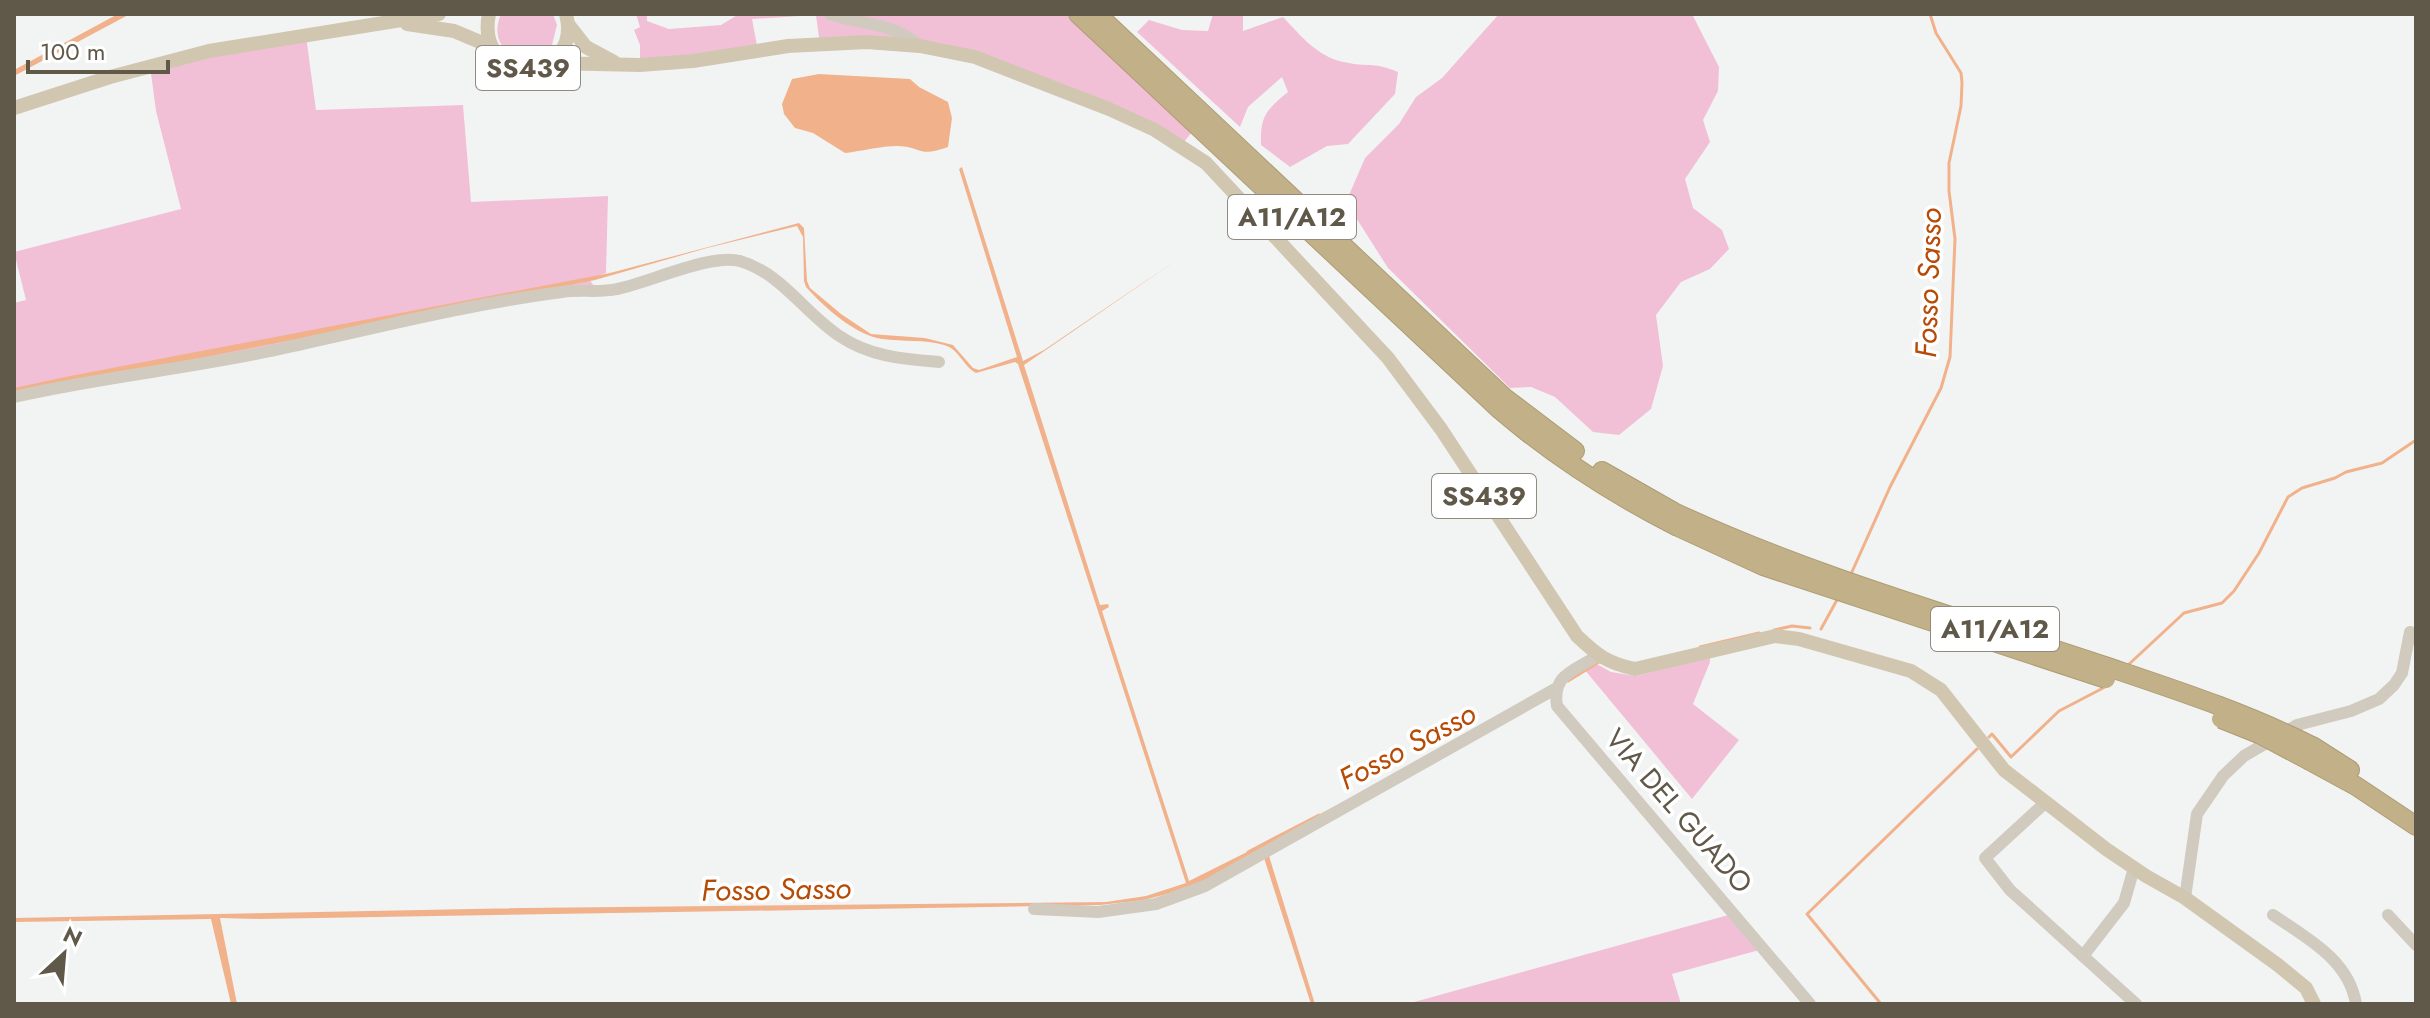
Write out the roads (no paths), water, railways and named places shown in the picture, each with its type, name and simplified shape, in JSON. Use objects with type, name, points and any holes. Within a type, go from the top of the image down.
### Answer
[{"type":"highway","name":"A11/A12","points":[[1092,18],[1503,404],[1676,520],[2267,723],[2416,826]]},
{"type":"highway","name":"A11/A12","points":[[2312,754],[2416,812]]},
{"type":"main road","points":[[14,108],[110,77],[209,51],[439,14]]},
{"type":"main road","name":"SS439","points":[[489,14],[488,36],[492,47],[511,65],[536,68],[548,63],[564,46],[567,19]]},
{"type":"main road","name":"SS439","points":[[567,19],[586,47],[618,65]]},
{"type":"main road","points":[[394,22],[454,31],[492,47]]},
{"type":"main road","name":"SS439","points":[[548,63],[618,65],[693,61],[787,46],[867,42],[920,46],[975,57],[1155,130],[1206,163],[1388,358],[1441,429],[1577,636],[1597,656],[1635,669],[1775,636],[1799,639],[1911,671],[1941,690],[2004,770],[2106,849],[2185,898],[2278,965],[2306,988],[2314,1004]]},
{"type":"street","points":[[830,14],[884,25],[907,34],[920,46]]},
{"type":"street","points":[[14,397],[288,348],[335,335],[564,291],[613,290],[710,261],[738,261],[766,274],[788,289],[841,338],[868,350],[889,358],[939,362]]},
{"type":"street","points":[[2185,898],[2197,814],[2223,776],[2244,756],[2297,725],[2351,711],[2379,699],[2402,673],[2410,632]]},
{"type":"street","points":[[1034,909],[1098,912],[1156,904],[1205,886],[1555,689],[1561,678],[1597,656]]},
{"type":"street","name":"VIA DEL GUADO","points":[[1555,689],[1557,706],[1810,1004]]},
{"type":"street","points":[[2046,802],[1985,858],[2010,890],[2136,1004]]},
{"type":"street","points":[[2083,956],[2124,903],[2134,868]]},
{"type":"street","points":[[2273,915],[2335,960],[2346,974],[2356,1004]]},
{"type":"street","points":[[2388,915],[2416,945]]},
{"type":"waterway","name":"Fosso Sasso","points":[[1851,574],[1890,487],[1941,388],[1950,357],[1955,239],[1949,163],[1961,106],[1962,83],[1961,73],[1936,33],[1930,14]]},
{"type":"waterway","points":[[2127,666],[2184,613],[2222,603],[2234,591],[2259,553],[2288,497],[2302,488],[2346,472],[2382,463],[2416,440]]},
{"type":"waterway","name":"Fosso Sasso","points":[[1821,629],[1838,598]]},
{"type":"waterway","name":"Fosso Sasso","points":[[1774,630],[1792,626],[1810,628]]},
{"type":"waterway","name":"Fosso Sasso","points":[[1700,647],[1759,633]]},
{"type":"waterway","name":"Fosso Sasso","points":[[1568,681],[1599,662]]},
{"type":"waterway","points":[[1989,737],[1992,734],[2011,757],[2059,711],[2107,686]]},
{"type":"waterway","points":[[1881,1004],[1807,914],[1977,749]]},
{"type":"waterway","name":"Fosso Sasso","points":[[1248,852],[1319,815]]}]
